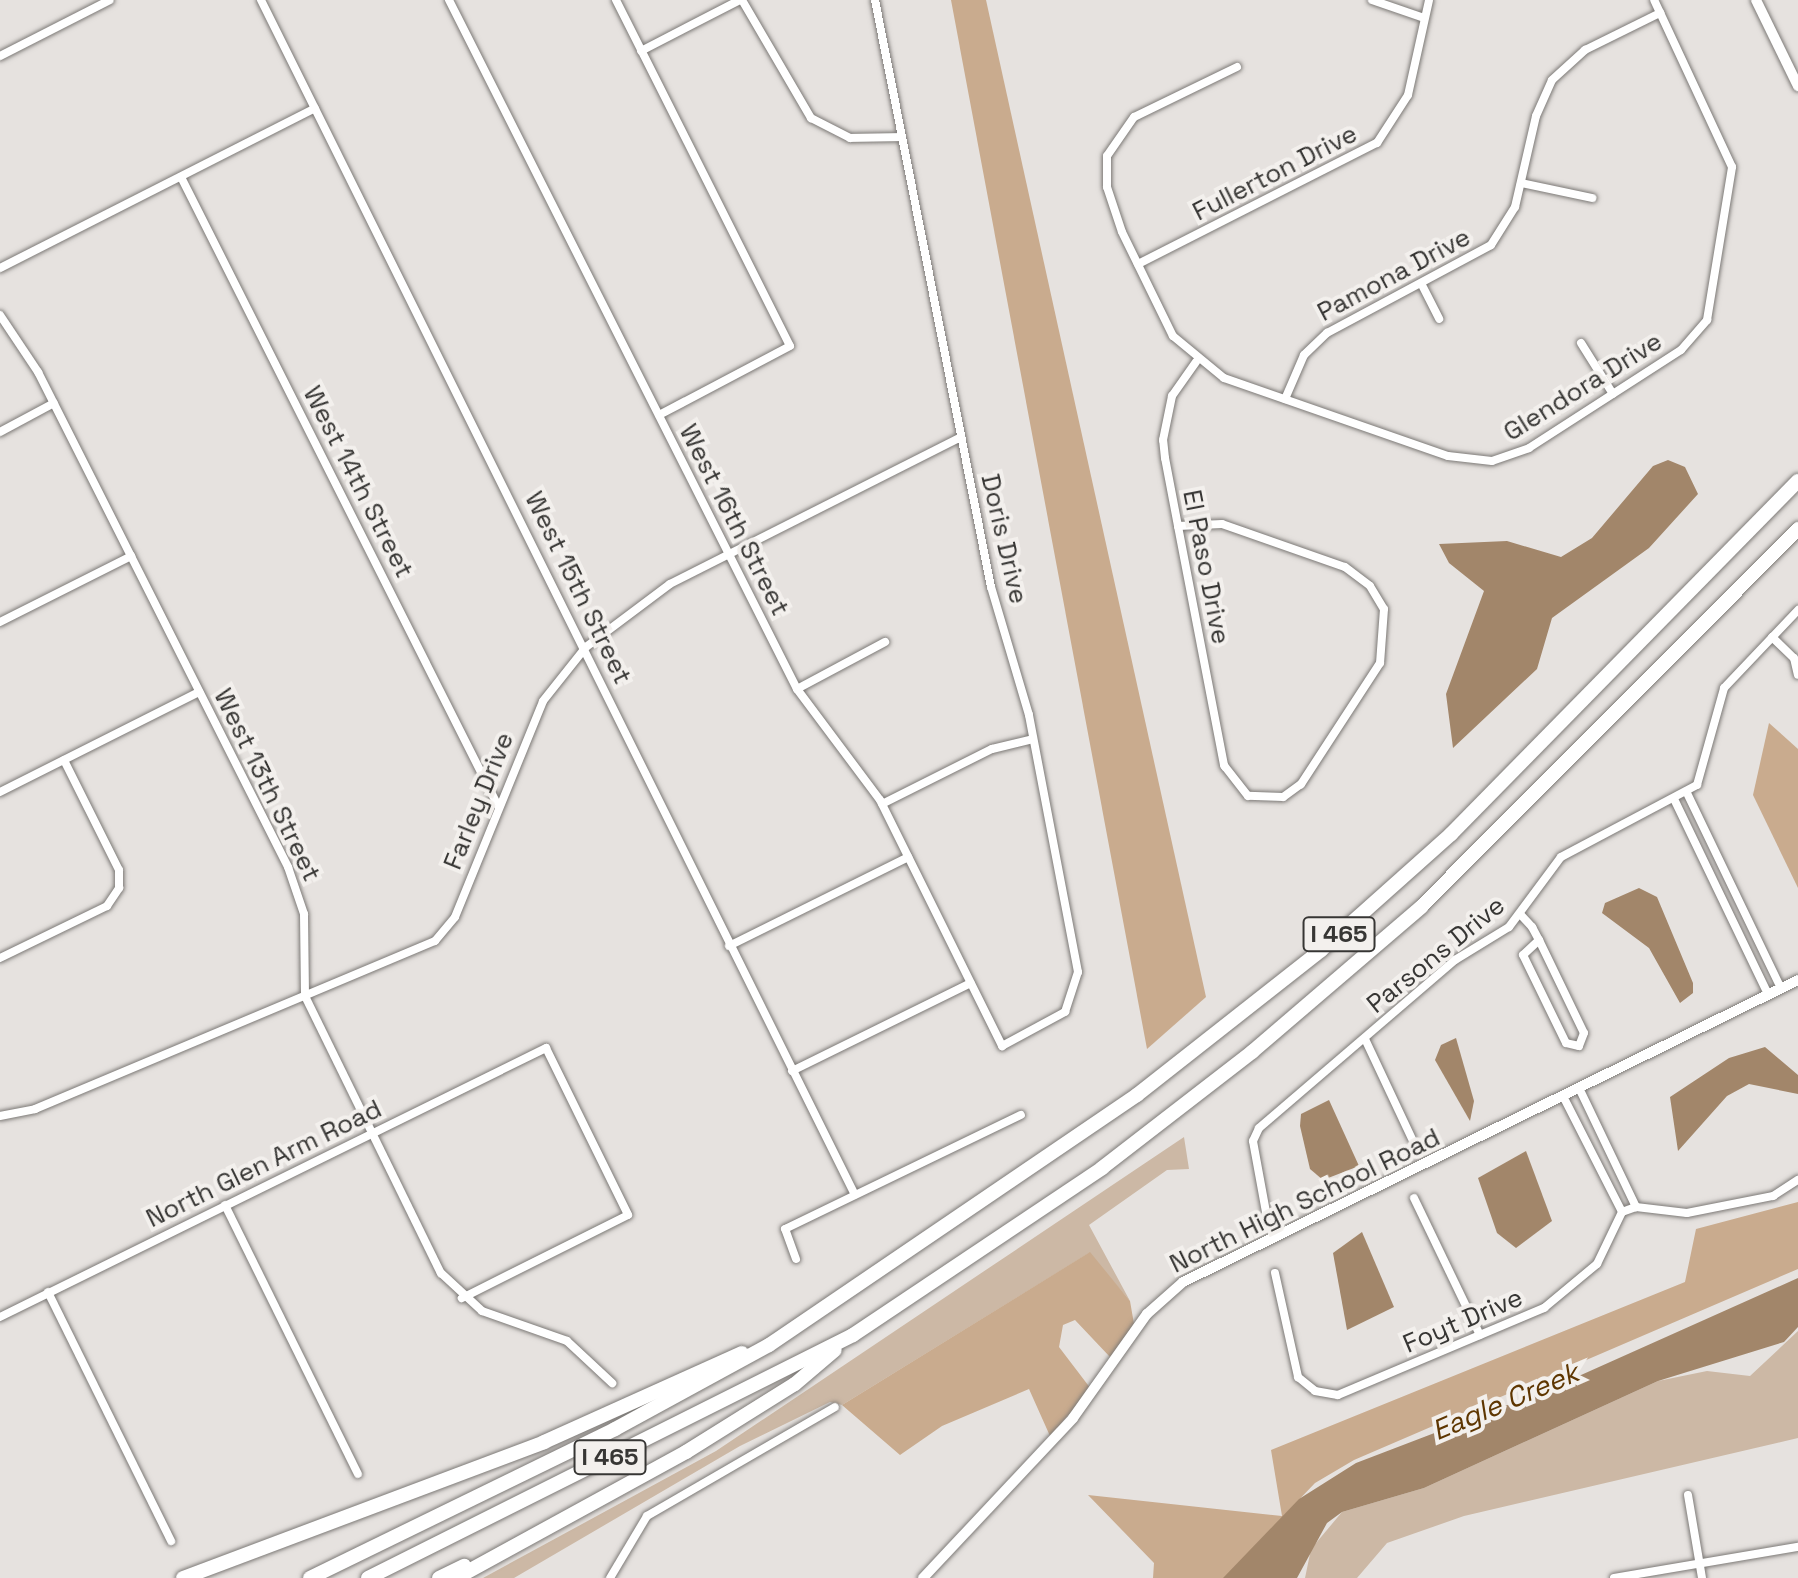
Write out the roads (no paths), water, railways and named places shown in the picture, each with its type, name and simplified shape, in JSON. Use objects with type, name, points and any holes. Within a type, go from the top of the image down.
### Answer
[{"type":"highway","name":"I 465","points":[[310,1578],[615,1429],[769,1345],[1047,1161],[1321,950],[1451,834],[1798,481]]},
{"type":"highway","name":"I 465","points":[[368,1578],[853,1335],[1089,1177],[1325,991],[1507,826],[1798,529]]},
{"type":"highway","points":[[456,1578],[686,1452],[795,1384],[853,1335]]},
{"type":"highway","points":[[183,1578],[474,1470],[712,1363],[769,1345]]},
{"type":"highway","points":[[439,1578],[495,1554]]},
{"type":"street","points":[[0,56],[110,0]]},
{"type":"street","name":"West 15th Street","points":[[261,0],[586,647],[729,946],[855,1195]]},
{"type":"street","name":"West 16th Street","points":[[449,0],[797,689],[882,804],[1002,1046]]},
{"type":"street","points":[[616,0],[790,346],[659,415]]},
{"type":"street","points":[[641,51],[741,0],[811,118],[858,140],[901,137]]},
{"type":"street","name":"Doris Drive","points":[[875,0],[991,587],[1033,739],[1078,989],[1059,1018],[1002,1046]]},
{"type":"street","points":[[1372,0],[1424,18]]},
{"type":"street","name":"Fullerton Drive","points":[[1138,264],[1377,143],[1405,103],[1429,0]]},
{"type":"street","points":[[1654,0],[1660,13]]},
{"type":"street","points":[[1756,0],[1798,86]]},
{"type":"street","name":"Glendora Drive","points":[[1237,67],[1134,117],[1111,143],[1107,187],[1138,264],[1173,336],[1196,362],[1285,399],[1457,459],[1487,461],[1529,448],[1688,345],[1707,320],[1732,187],[1730,159],[1660,13]]},
{"type":"street","name":"Pamona Drive","points":[[1285,399],[1316,341],[1491,245],[1521,183],[1539,107],[1558,73],[1585,50],[1660,13]]},
{"type":"street","points":[[0,268],[315,108]]},
{"type":"street","name":"West 14th Street","points":[[181,177],[498,806]]},
{"type":"street","points":[[1521,183],[1592,198]]},
{"type":"street","points":[[1422,285],[1439,319]]},
{"type":"street","name":"West 13th Street","points":[[0,315],[54,403],[297,888],[305,996],[441,1273],[462,1298]]},
{"type":"street","points":[[1581,343],[1613,394]]},
{"type":"street","name":"El Paso Drive","points":[[1178,526],[1222,524],[1345,567],[1373,589],[1385,614],[1380,663],[1298,788],[1265,800],[1233,785],[1178,526],[1164,422],[1196,362]]},
{"type":"street","points":[[0,432],[54,403]]},
{"type":"street","name":"Farley Drive","points":[[0,1116],[35,1109],[442,935],[543,701],[586,647],[659,591],[728,553],[961,437]]},
{"type":"street","points":[[0,622],[131,556]]},
{"type":"street","name":"Parsons Drive","points":[[1266,1212],[1257,1131],[1455,960],[1520,914],[1561,857],[1675,801],[1704,777],[1724,688],[1798,610]]},
{"type":"street","points":[[1772,637],[1796,658],[1798,675]]},
{"type":"street","points":[[797,689],[885,642]]},
{"type":"street","points":[[0,792],[199,692]]},
{"type":"street","points":[[882,804],[992,749],[1033,739]]},
{"type":"street","points":[[0,958],[107,906],[120,872],[64,760]]},
{"type":"street","points":[[1687,793],[1781,988]]},
{"type":"street","points":[[1675,801],[1768,994]]},
{"type":"street","points":[[1704,861],[1717,855]]},
{"type":"street","points":[[729,946],[908,857]]},
{"type":"street","points":[[1520,914],[1539,940],[1584,1033],[1580,1046],[1570,1047],[1523,955],[1539,940]]},
{"type":"street","points":[[1736,926],[1748,921]]},
{"type":"street","name":"North High School Road","points":[[923,1578],[1073,1418],[1142,1321],[1176,1287],[1798,980]]},
{"type":"street","points":[[792,1071],[971,983]]},
{"type":"street","points":[[1365,1039],[1412,1139]]},
{"type":"street","name":"North Glen Arm Road","points":[[0,1317],[546,1048],[628,1215],[462,1298]]},
{"type":"street","points":[[1580,1090],[1636,1207]]},
{"type":"street","points":[[1564,1098],[1622,1212],[1636,1207],[1687,1213],[1773,1196],[1798,1180]]},
{"type":"street","points":[[796,1259],[785,1229],[1021,1115]]},
{"type":"street","points":[[1414,1198],[1480,1335]]},
{"type":"street","points":[[225,1205],[358,1474]]},
{"type":"street","name":"Foyt Drive","points":[[1275,1273],[1294,1369],[1320,1393],[1346,1393],[1539,1311],[1597,1264],[1622,1212]]},
{"type":"street","points":[[48,1292],[171,1541]]},
{"type":"street","points":[[462,1298],[567,1341],[612,1383]]},
{"type":"street","points":[[610,1578],[647,1516],[835,1407]]},
{"type":"street","points":[[1688,1495],[1702,1578]]},
{"type":"street","points":[[1614,1578],[1798,1547]]},
{"type":"water label","name":"Eagle Creek","points":[[1505,1401]]}]
